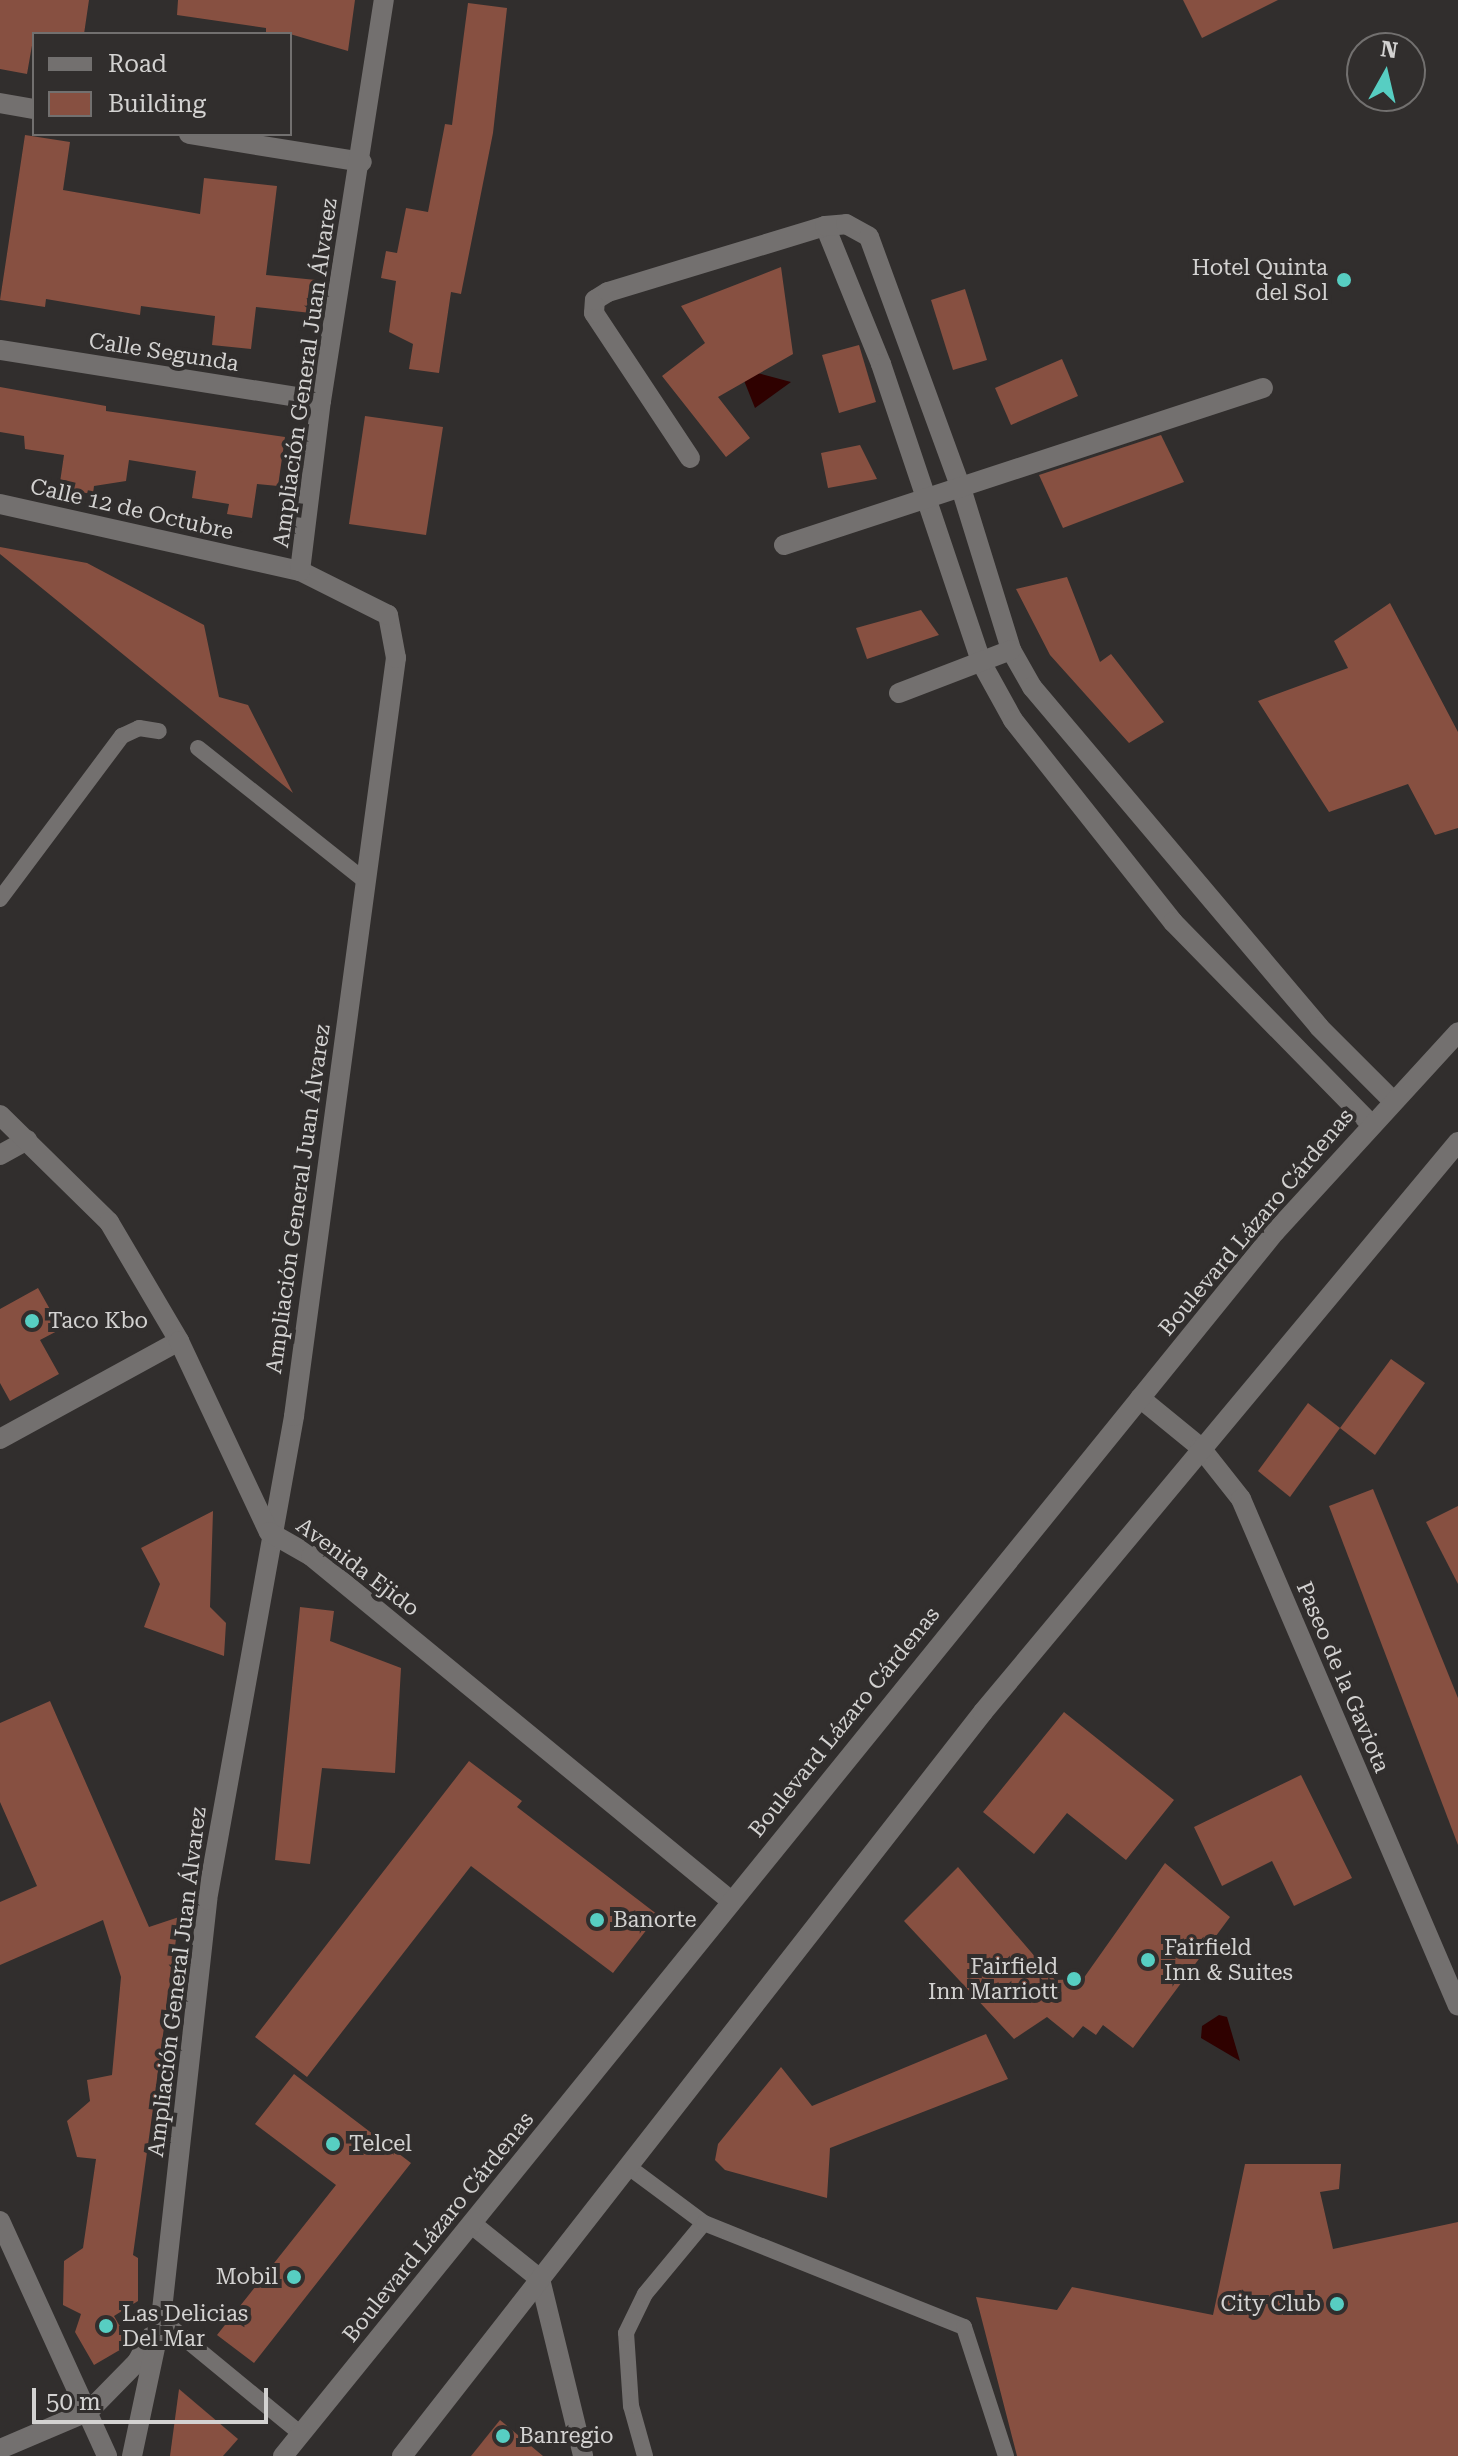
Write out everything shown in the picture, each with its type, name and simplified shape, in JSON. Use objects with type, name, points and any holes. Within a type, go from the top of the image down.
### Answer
[{"type":"street","name":"Ampliación General Juan Álvarez","points":[[132,2456],[161,2319],[207,1900],[269,1532],[294,1416],[396,658],[394,631],[388,615],[300,571],[321,401],[362,162],[384,0]]},
{"type":"street","points":[[0,103],[32,109]]},
{"type":"street","points":[[201,136],[362,162]]},
{"type":"street","points":[[690,458],[594,313],[595,300],[608,292],[825,226],[846,224],[869,237],[961,488],[1011,650],[1032,687],[1319,1027],[1392,1100]]},
{"type":"street","points":[[825,226],[881,364],[981,662],[1013,720],[1173,922],[1370,1123]]},
{"type":"street","name":"Calle Segunda","points":[[0,350],[321,401]]},
{"type":"street","points":[[784,545],[927,501],[1263,388]]},
{"type":"street","name":"Calle 12 de Octubre","points":[[0,504],[300,571]]},
{"type":"street","points":[[899,693],[1011,650]]},
{"type":"street","name":"Boulevard Lázaro Cárdenas","points":[[283,2456],[473,2225],[730,1900],[1140,1398],[1370,1123],[1458,1032]]},
{"type":"street","name":"Avenida Ejido","points":[[0,1115],[109,1222],[179,1341],[269,1532],[311,1556],[730,1900]]},
{"type":"street","points":[[0,1155],[27,1140]]},
{"type":"street","points":[[402,2456],[630,2168],[983,1712],[1200,1447],[1434,1169],[1458,1145]]},
{"type":"street","points":[[0,1439],[179,1341]]},
{"type":"street","name":"Paseo de la Gaviota","points":[[1140,1398],[1200,1447],[1241,1499],[1458,2006]]},
{"type":"street","points":[[0,2221],[107,2456]]},
{"type":"street","points":[[473,2225],[540,2279],[583,2456]]},
{"type":"street","points":[[0,2449],[89,2411],[137,2362],[161,2319]]},
{"type":"lane","points":[[0,899],[122,736],[139,728],[159,731]]},
{"type":"lane","points":[[198,748],[365,881]]},
{"type":"lane","points":[[630,2168],[704,2223],[964,2327],[1006,2456]]},
{"type":"lane","points":[[645,2456],[631,2406],[626,2333],[645,2294],[704,2223]]},
{"type":"lane","points":[[161,2319],[301,2434]]},
{"type":"shaded area","points":[[739,368],[791,382],[755,408]]},
{"type":"shaded area","points":[[1219,2015],[1227,2017],[1240,2061],[1201,2038],[1202,2026]]},
{"type":"building","points":[[0,0],[89,0],[84,32],[32,32],[27,74],[0,69]]},
{"type":"building","points":[[178,0],[355,0],[348,51],[292,35],[292,32],[266,32],[266,28],[177,15]]},
{"type":"building","points":[[1183,0],[1278,0],[1202,38]]},
{"type":"building","points":[[468,3],[507,8],[493,133],[461,294],[451,292],[439,373],[409,369],[413,344],[389,332],[396,281],[381,278],[386,251],[397,253],[406,208],[428,212],[445,124],[452,125]]},
{"type":"building","points":[[25,135],[70,142],[63,190],[200,214],[204,178],[277,186],[266,275],[316,280],[311,313],[256,307],[251,349],[212,345],[215,316],[141,306],[140,315],[46,299],[45,307],[0,300]]},
{"type":"building","points":[[781,267],[793,354],[718,397],[750,438],[726,457],[662,376],[705,343],[681,306]]},
{"type":"building","points":[[965,289],[987,360],[953,370],[931,300]]},
{"type":"building","points":[[859,345],[876,402],[839,413],[822,355]]},
{"type":"building","points":[[1062,359],[1078,396],[1011,425],[995,388]]},
{"type":"building","points":[[0,387],[106,406],[106,411],[285,437],[278,486],[257,484],[252,518],[227,514],[229,504],[192,498],[196,471],[129,460],[126,481],[94,486],[93,494],[59,489],[64,455],[25,449],[24,436],[0,432]]},
{"type":"building","points":[[365,416],[443,427],[426,535],[349,524]]},
{"type":"building","points":[[1161,435],[1184,482],[1063,528],[1039,475]]},
{"type":"building","points":[[860,445],[877,479],[828,488],[821,453]]},
{"type":"building","points":[[0,547],[87,563],[204,625],[219,697],[248,705],[293,793],[0,554]]},
{"type":"building","points":[[1067,577],[1100,662],[1111,654],[1164,722],[1129,743],[1050,655],[1016,589]]},
{"type":"building","points":[[1390,603],[1458,732],[1458,828],[1435,835],[1408,784],[1329,812],[1258,701],[1348,668],[1334,641]]},
{"type":"building","points":[[921,610],[939,635],[867,659],[856,628]]},
{"type":"building","points":[[38,1288],[61,1329],[40,1340],[59,1374],[10,1401],[0,1383],[0,1309]]},
{"type":"building","points":[[1391,1359],[1425,1383],[1375,1455],[1340,1428]]},
{"type":"building","points":[[1308,1403],[1340,1428],[1290,1497],[1258,1471]]},
{"type":"building","points":[[1373,1489],[1458,1698],[1458,1845],[1329,1506]]},
{"type":"building","points":[[1458,1506],[1458,1584],[1426,1522]]},
{"type":"building","points":[[213,1511],[210,1607],[226,1623],[224,1656],[144,1627],[160,1584],[141,1548]]},
{"type":"building","points":[[300,1607],[334,1611],[330,1641],[401,1668],[395,1773],[322,1768],[310,1864],[275,1860]]},
{"type":"building","points":[[50,1701],[149,1927],[179,1917],[133,2255],[138,2258],[138,2301],[114,2316],[130,2344],[94,2365],[75,2332],[81,2314],[63,2305],[64,2261],[83,2248],[96,2159],[77,2157],[67,2121],[90,2101],[87,2080],[112,2075],[121,1977],[103,1920],[0,1965],[0,1902],[37,1886],[0,1802],[0,1723]]},
{"type":"building","points":[[1064,1712],[1174,1800],[1126,1860],[1067,1813],[1034,1854],[983,1812]]},
{"type":"building","points":[[469,1761],[522,1801],[517,1807],[658,1915],[613,1973],[471,1866],[307,2077],[255,2037]]},
{"type":"building","points":[[1301,1775],[1352,1878],[1294,1906],[1272,1861],[1222,1886],[1194,1827]]},
{"type":"building","name":"Fairfield Inn & Suites","points":[[1165,1863],[1230,1917],[1133,2048],[1103,2025],[1096,2035],[1083,2026],[1073,2038],[1047,2017],[1014,2039],[904,1921],[958,1867],[1055,1980],[1083,1979]]},
{"type":"building","points":[[986,2034],[1008,2079],[830,2148],[827,2198],[725,2170],[715,2160],[718,2144],[781,2067],[812,2106]]},
{"type":"building","points":[[294,2074],[411,2163],[254,2363],[217,2335],[336,2185],[255,2124]]},
{"type":"building","name":"City Club","points":[[1245,2164],[1341,2164],[1339,2189],[1320,2192],[1333,2249],[1458,2222],[1458,2456],[1017,2456],[976,2297],[1057,2310],[1072,2287],[1213,2315]]},
{"type":"building","points":[[179,2389],[238,2439],[223,2456],[170,2456]]},
{"type":"building","name":"Banregio","points":[[500,2420],[543,2456],[471,2456]]},
{"type":"place","name":"Hotel Quinta del Sol","points":[[1344,280]]},
{"type":"place","name":"Taco Kbo","points":[[32,1321]]},
{"type":"place","name":"Banorte","points":[[597,1920]]},
{"type":"place","name":"Fairfield Inn & Suites","points":[[1148,1960]]},
{"type":"place","name":"Fairfield Inn Marriott","points":[[1074,1979]]},
{"type":"place","name":"Telcel","points":[[333,2144]]},
{"type":"place","name":"Mobil","points":[[294,2277]]},
{"type":"place","name":"City Club","points":[[1337,2304]]},
{"type":"place","name":"Las Delicias Del Mar","points":[[106,2326]]},
{"type":"place","name":"Banregio","points":[[503,2436]]}]
